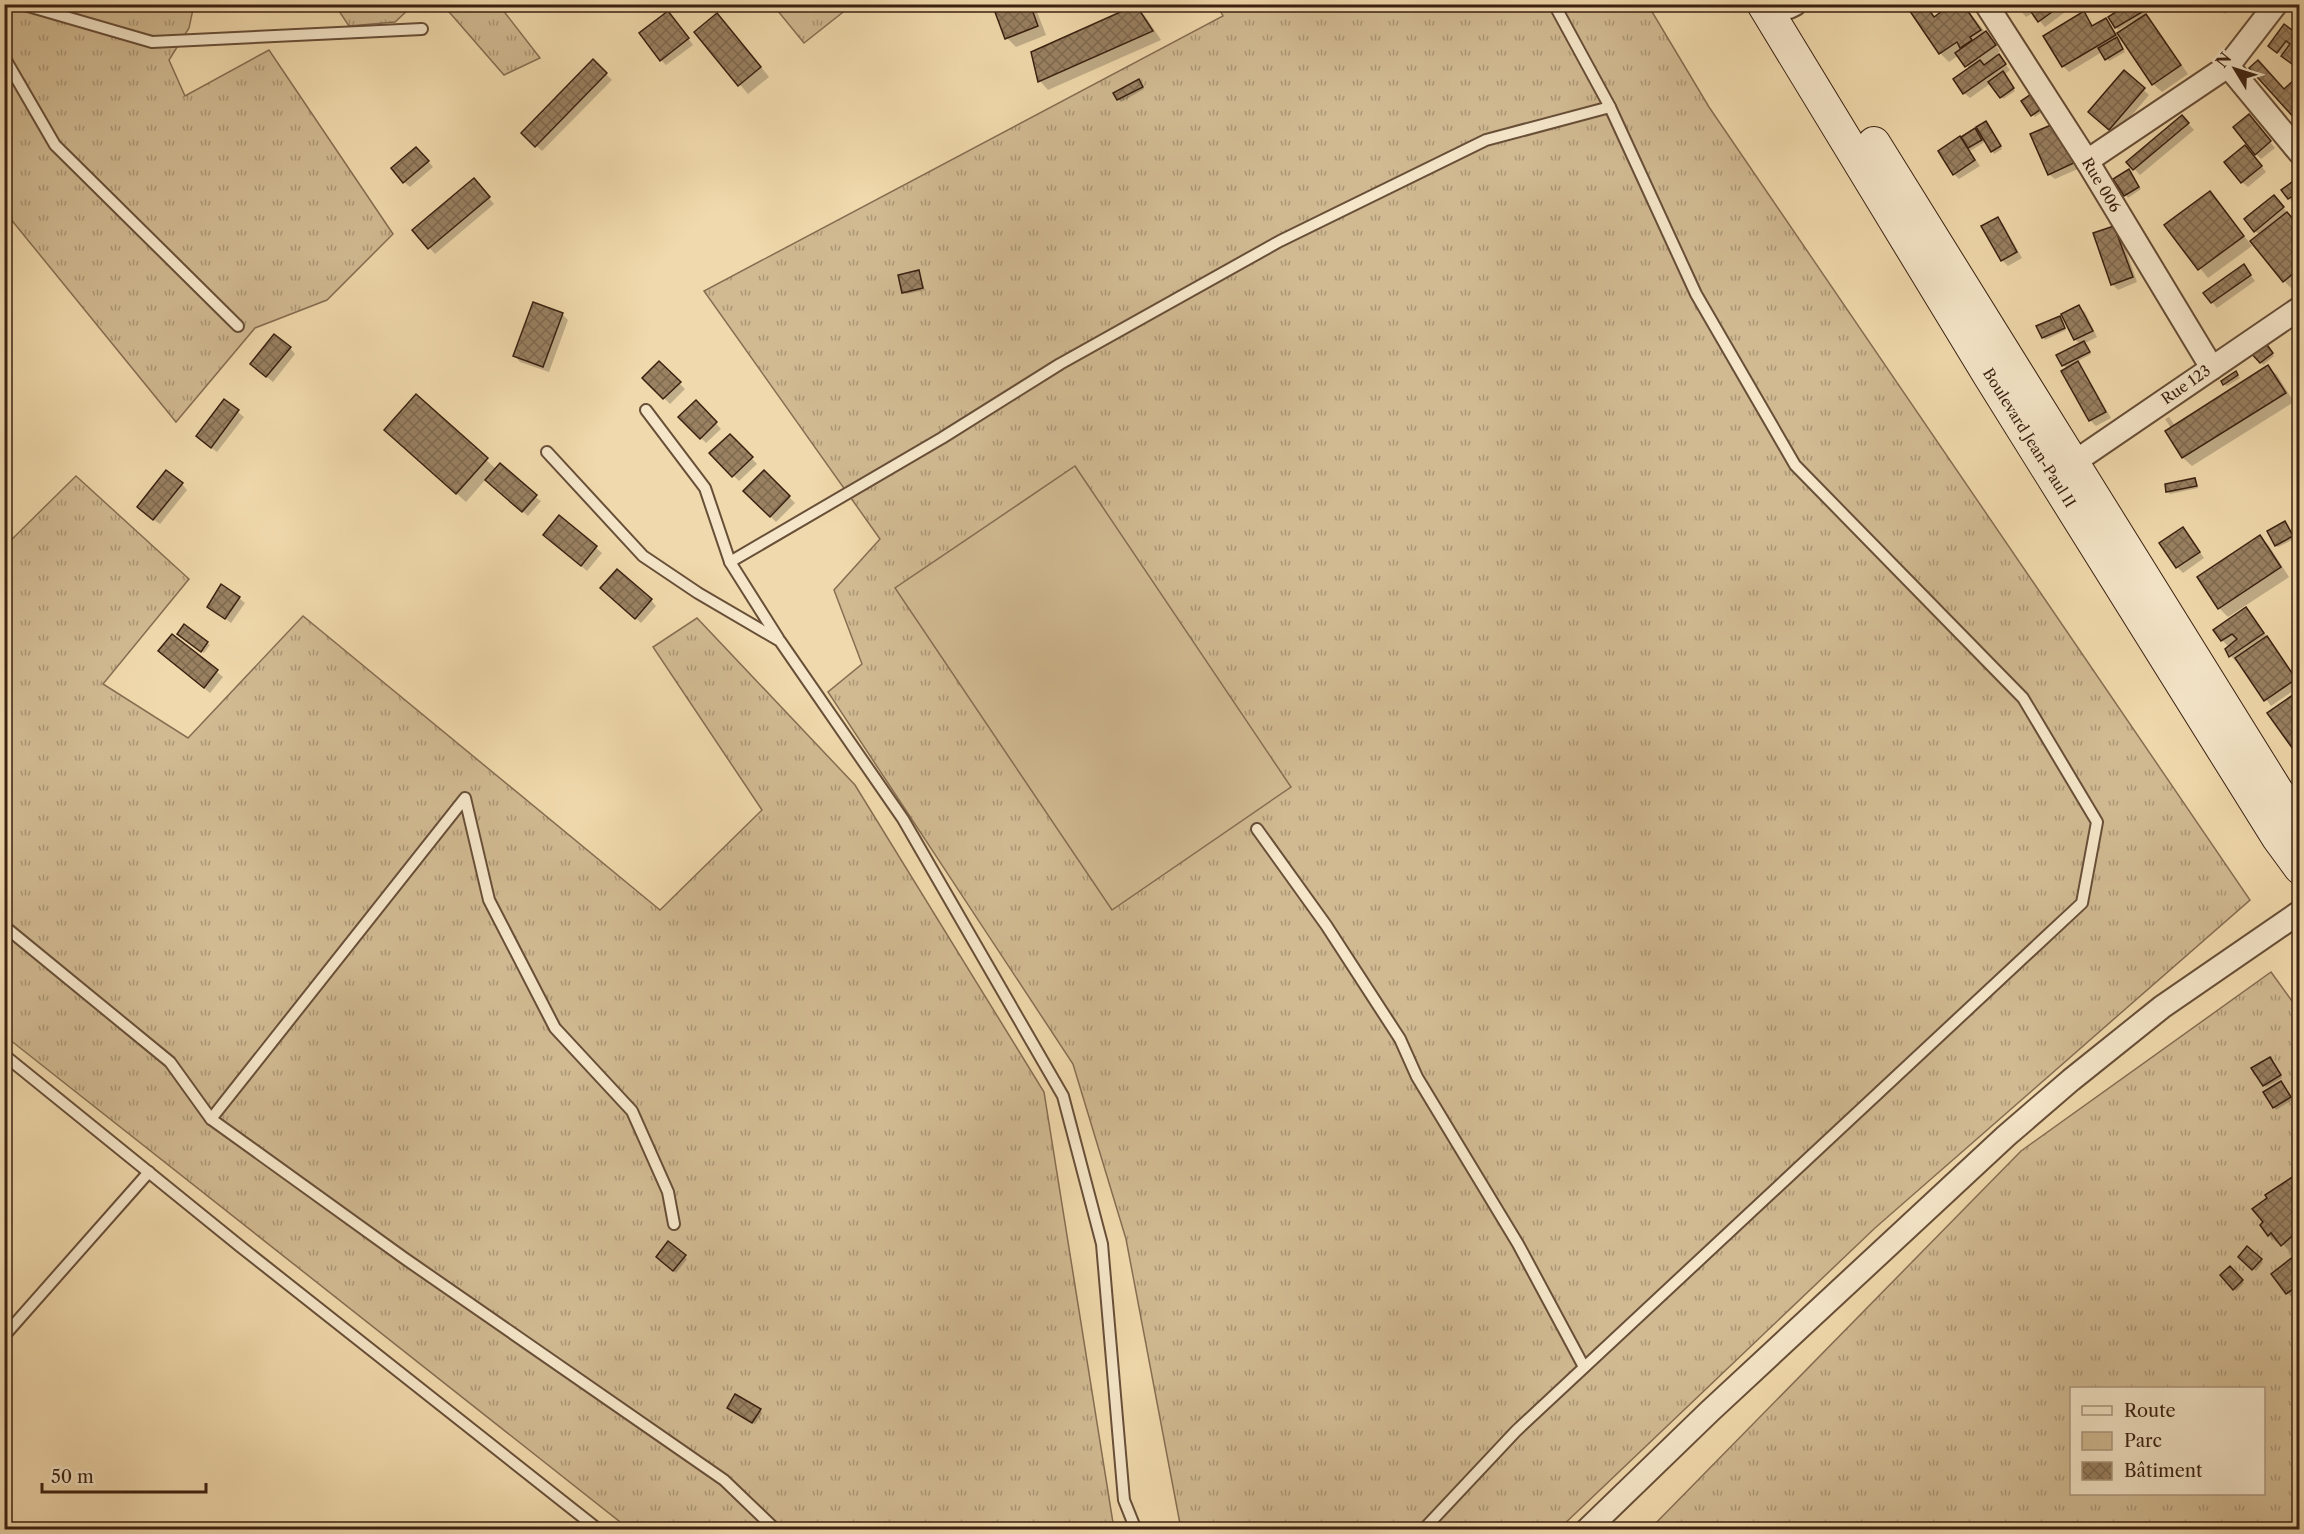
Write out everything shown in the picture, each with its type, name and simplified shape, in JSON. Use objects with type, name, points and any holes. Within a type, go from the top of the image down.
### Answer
[{"type":"main road","name":"Boulevard Jean-Paul II","points":[[1784,5],[2300,828]]},
{"type":"main road","name":"Boulevard Jean-Paul II","points":[[1784,5],[1990,377],[2272,828],[2300,868]]},
{"type":"street","name":"Rue 006","points":[[1986,4],[2087,161],[2212,368]]},
{"type":"street","points":[[2087,161],[2228,66],[2276,4]]},
{"type":"street","points":[[2228,66],[2300,153]]},
{"type":"street","name":"Rue 123","points":[[2073,464],[2300,308]]},
{"type":"street","points":[[1587,1530],[1735,1386],[2006,1136],[2162,1007],[2300,912]]},
{"type":"lane","points":[[21,4],[152,42],[422,29]]},
{"type":"lane","points":[[1423,1530],[1516,1431],[2082,903],[2097,822],[2023,698],[1795,465],[1696,294],[1610,107],[1554,4]]},
{"type":"lane","points":[[4,57],[55,145],[238,326]]},
{"type":"lane","points":[[730,562],[942,438],[1060,364],[1280,241],[1486,140],[1610,107]]},
{"type":"lane","points":[[646,410],[705,488],[730,562],[780,641],[903,819],[1063,1096],[1102,1244],[1124,1500],[1136,1530]]},
{"type":"lane","points":[[547,452],[643,556],[698,593],[780,641]]},
{"type":"lane","points":[[211,1119],[465,798],[489,900],[555,1028],[632,1111],[668,1192],[674,1224]]},
{"type":"lane","points":[[1257,829],[1326,925],[1400,1039],[1417,1077],[1518,1244],[1584,1367]]},
{"type":"lane","points":[[4,926],[170,1062],[211,1119],[404,1258],[724,1480],[776,1530]]},
{"type":"lane","points":[[4,1055],[599,1530]]},
{"type":"lane","points":[[4,1336],[149,1172]]},
{"type":"green space","points":[[4,5],[206,5],[193,9],[189,28],[169,60],[185,96],[269,50],[393,234],[327,300],[255,328],[176,422],[5,212]]},
{"type":"green space","points":[[335,5],[407,5],[410,8],[395,22],[349,26]]},
{"type":"green space","points":[[443,5],[499,5],[540,58],[504,75]]},
{"type":"green space","points":[[773,5],[852,5],[804,43]]},
{"type":"green space","points":[[1217,5],[1648,5],[1709,107],[2250,900],[1875,1228],[1559,1529],[1181,1529],[1126,1239],[1073,1064],[828,692],[862,664],[834,590],[880,539],[704,291],[1223,16]]},
{"type":"green space","points":[[1075,466],[1291,787],[1112,910],[895,588]]},
{"type":"green space","points":[[76,476],[189,579],[103,684],[188,738],[303,616],[660,910],[762,810],[653,647],[697,618],[855,785],[1044,1092],[1114,1529],[629,1529],[5,1036],[4,547]]},
{"type":"green space","points":[[2271,972],[2300,1012],[2299,1529],[1649,1530],[2021,1151]]},
{"type":"building","points":[[992,4],[1030,4],[1038,26],[1005,39]]},
{"type":"building","points":[[1905,4],[1925,4],[1934,17],[1952,4],[1963,4],[1981,30],[1970,37],[1972,40],[1960,48],[1957,42],[1939,54]]},
{"type":"building","points":[[2036,4],[2063,4],[2038,22],[2029,9]]},
{"type":"building","points":[[2128,4],[2140,4],[2144,11],[2115,28],[2108,17]]},
{"type":"building","points":[[1136,5],[1153,31],[1038,82],[1031,52]]},
{"type":"building","points":[[668,11],[689,38],[660,61],[639,33]]},
{"type":"building","points":[[2084,11],[2092,26],[2106,18],[2116,35],[2062,67],[2043,36]]},
{"type":"building","points":[[717,13],[761,67],[738,86],[694,32]]},
{"type":"building","points":[[2146,14],[2181,65],[2152,85],[2117,33]]},
{"type":"building","points":[[2284,24],[2300,36],[2300,70],[2281,56],[2290,44],[2286,41],[2277,53],[2268,46]]},
{"type":"building","points":[[1986,31],[1996,45],[1965,67],[1955,53]]},
{"type":"building","points":[[2117,37],[2123,49],[2105,60],[2098,48]]},
{"type":"building","points":[[1999,54],[2006,64],[1963,94],[1953,79],[1980,60],[1984,65]]},
{"type":"building","points":[[593,59],[607,73],[535,147],[521,133]]},
{"type":"building","points":[[2258,60],[2284,89],[2296,78],[2300,82],[2300,117],[2296,120],[2249,68]]},
{"type":"building","points":[[2124,70],[2145,88],[2109,130],[2088,112]]},
{"type":"building","points":[[2003,71],[2014,88],[2000,98],[1988,82]]},
{"type":"building","points":[[1139,79],[1143,87],[1117,100],[1113,93]]},
{"type":"building","points":[[2037,90],[2047,105],[2031,116],[2021,101]]},
{"type":"building","points":[[2249,114],[2271,141],[2255,155],[2233,127]]},
{"type":"building","points":[[2182,115],[2189,123],[2133,170],[2126,162]]},
{"type":"building","points":[[1986,121],[2001,146],[1991,152],[1976,127]]},
{"type":"building","points":[[2058,122],[2076,162],[2048,175],[2030,134]]},
{"type":"building","points":[[1975,128],[1982,140],[1968,148],[1961,137]]},
{"type":"building","points":[[1960,136],[1975,160],[1953,175],[1938,151]]},
{"type":"building","points":[[2245,145],[2262,166],[2241,183],[2224,162]]},
{"type":"building","points":[[416,147],[429,161],[403,183],[391,168]]},
{"type":"building","points":[[2129,169],[2139,187],[2124,196],[2113,179]]},
{"type":"building","points":[[2300,176],[2300,191],[2288,199],[2281,190]]},
{"type":"building","points":[[474,178],[490,197],[428,249],[412,230]]},
{"type":"building","points":[[2210,191],[2244,236],[2198,270],[2164,225]]},
{"type":"building","points":[[2274,195],[2284,207],[2254,232],[2244,219]]},
{"type":"building","points":[[2287,212],[2300,227],[2300,268],[2283,282],[2250,241]]},
{"type":"building","points":[[1998,217],[2017,252],[2001,261],[1981,226]]},
{"type":"building","points":[[2114,226],[2133,277],[2111,285],[2093,233]]},
{"type":"building","points":[[2244,264],[2251,275],[2211,303],[2203,293]]},
{"type":"building","points":[[919,270],[923,288],[902,293],[898,275]]},
{"type":"building","points":[[533,302],[563,313],[543,367],[513,356]]},
{"type":"building","points":[[2079,305],[2093,331],[2074,340],[2061,314]]},
{"type":"building","points":[[2060,316],[2065,328],[2042,338],[2036,326]]},
{"type":"building","points":[[274,334],[291,347],[266,377],[250,364]]},
{"type":"building","points":[[2084,341],[2090,352],[2062,366],[2056,355]]},
{"type":"building","points":[[2265,342],[2273,353],[2260,363],[2251,353]]},
{"type":"building","points":[[659,361],[681,382],[663,399],[642,378]]},
{"type":"building","points":[[2078,361],[2106,412],[2089,421],[2061,371]]},
{"type":"building","points":[[2268,365],[2286,393],[2182,458],[2165,431]]},
{"type":"building","points":[[2236,371],[2238,375],[2223,385],[2221,381]]},
{"type":"building","points":[[416,394],[488,458],[456,494],[384,430]]},
{"type":"building","points":[[224,399],[239,410],[211,448],[196,436]]},
{"type":"building","points":[[696,400],[717,422],[700,439],[678,417]]},
{"type":"building","points":[[730,434],[753,457],[732,477],[709,453]]},
{"type":"building","points":[[500,463],[537,495],[522,512],[485,480]]},
{"type":"building","points":[[166,470],[183,483],[153,520],[137,507]]},
{"type":"building","points":[[764,470],[790,496],[770,517],[743,491]]},
{"type":"building","points":[[2195,478],[2197,486],[2166,492],[2165,484]]},
{"type":"building","points":[[559,515],[597,546],[581,566],[543,535]]},
{"type":"building","points":[[2285,521],[2293,536],[2275,546],[2267,531]]},
{"type":"building","points":[[2183,527],[2200,552],[2176,568],[2159,543]]},
{"type":"building","points":[[2260,535],[2281,567],[2218,609],[2197,577]]},
{"type":"building","points":[[617,569],[652,599],[635,619],[600,588]]},
{"type":"building","points":[[221,584],[240,597],[225,619],[207,607]]},
{"type":"building","points":[[2246,607],[2264,633],[2229,657],[2225,649],[2237,639],[2232,634],[2221,641],[2213,630]]},
{"type":"building","points":[[184,624],[208,642],[201,652],[177,634]]},
{"type":"building","points":[[172,634],[218,670],[204,688],[158,651]]},
{"type":"building","points":[[2267,636],[2296,679],[2264,701],[2235,658]]},
{"type":"building","points":[[2300,690],[2300,755],[2298,756],[2267,713]]},
{"type":"building","points":[[2270,1057],[2281,1075],[2263,1086],[2251,1068]]},
{"type":"building","points":[[2281,1081],[2291,1097],[2273,1108],[2263,1092]]},
{"type":"building","points":[[2300,1172],[2300,1229],[2281,1246],[2271,1233],[2268,1236],[2260,1225],[2263,1222],[2252,1209],[2267,1198],[2265,1195]]},
{"type":"building","points":[[668,1241],[686,1255],[673,1271],[656,1257]]},
{"type":"building","points":[[2247,1246],[2262,1259],[2252,1270],[2238,1257]]},
{"type":"building","points":[[2294,1256],[2300,1263],[2300,1284],[2286,1294],[2271,1274]]},
{"type":"building","points":[[2230,1266],[2243,1280],[2233,1290],[2220,1275]]},
{"type":"building","points":[[735,1394],[761,1409],[752,1423],[727,1408]]}]
